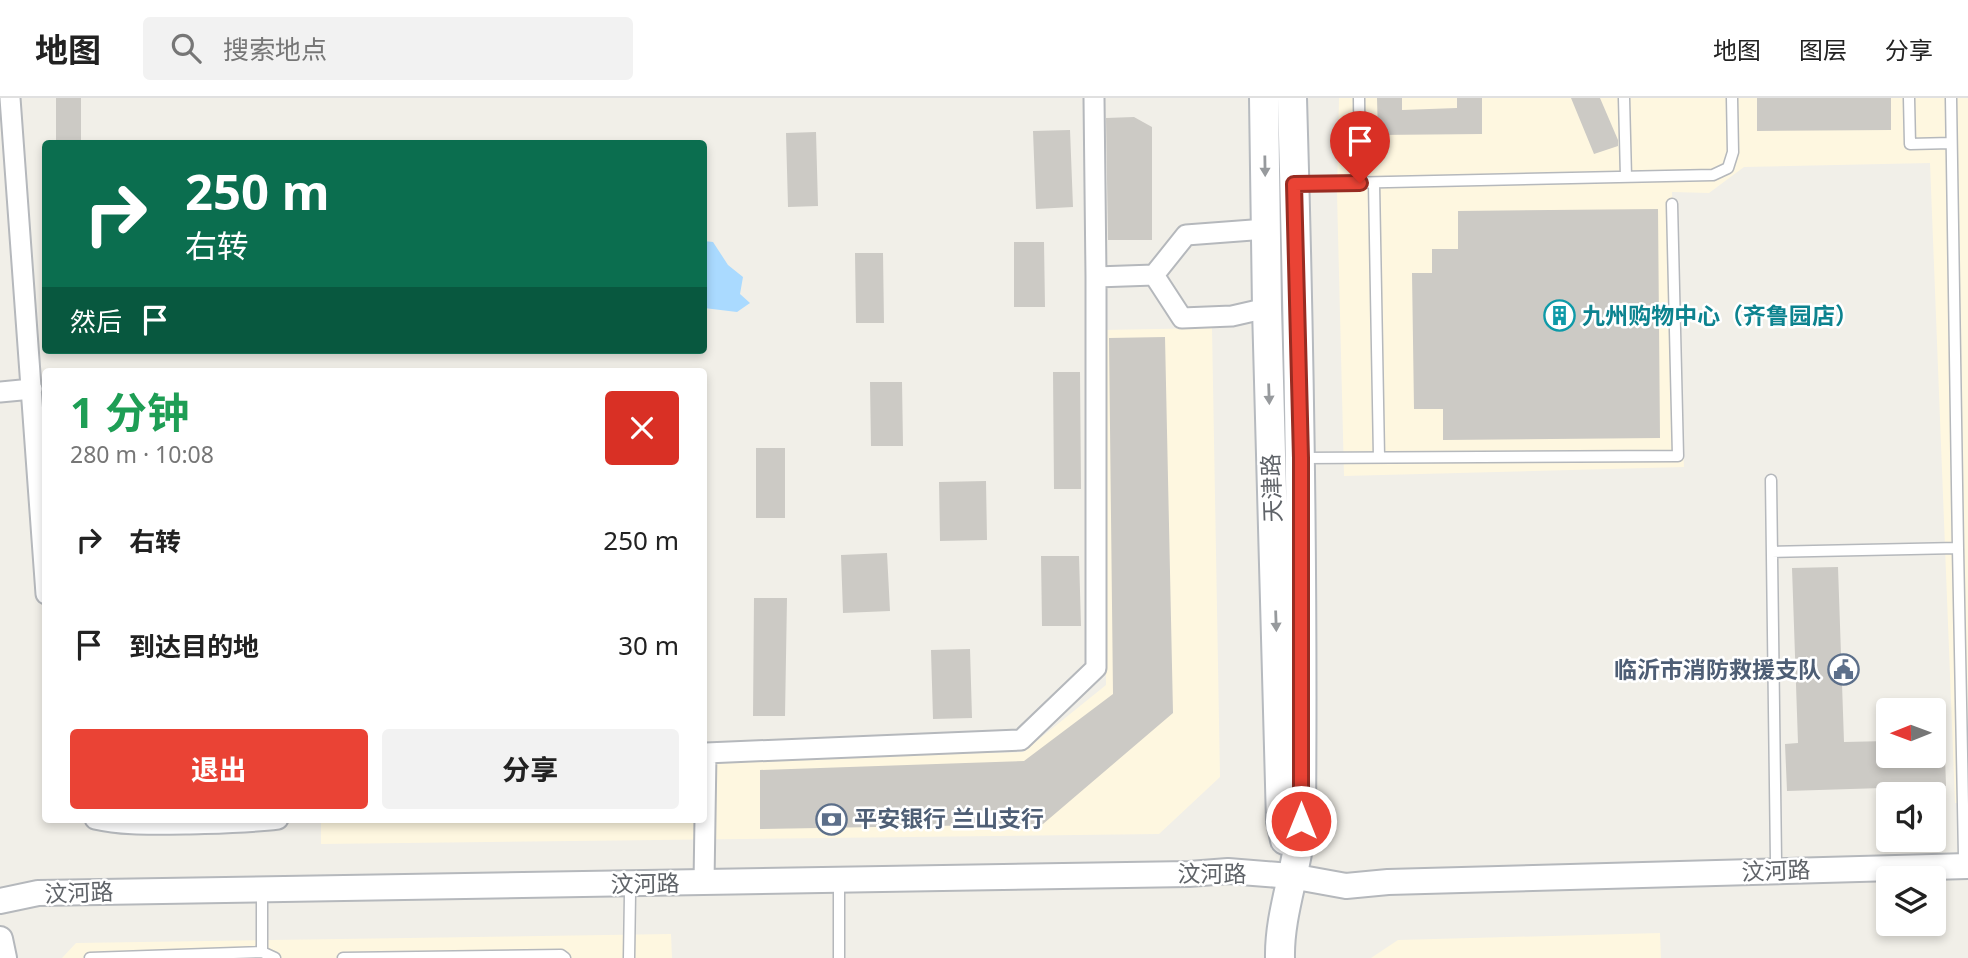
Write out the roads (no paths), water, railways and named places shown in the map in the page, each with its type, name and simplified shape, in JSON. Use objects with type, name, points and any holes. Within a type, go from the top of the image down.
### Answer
[{"type":"main road","name":"天津路","points":[[1264,98],[1281,821],[1292,876],[1300,958]]},
{"type":"main road","name":"天津路","points":[[1280,958],[1279,933],[1301,821],[1301,458],[1292,98]]},
{"type":"street","points":[[10,98],[32,389],[40,417],[42,476]]},
{"type":"street","points":[[707,752],[1021,740],[1096,668],[1094,98]]},
{"type":"street","points":[[1096,277],[1154,275],[1186,235],[1266,229]]},
{"type":"street","points":[[1154,275],[1182,318],[1232,316],[1267,308]]},
{"type":"street","points":[[0,392],[32,389]]},
{"type":"street","points":[[110,823],[250,823]]},
{"type":"street","points":[[704,823],[704,883]]},
{"type":"street","name":"汶河路","points":[[0,902],[39,910],[262,901],[1229,883],[1292,876],[1346,886],[1388,882],[1967,860]]},
{"type":"street","name":"汶河路","points":[[0,902],[38,893],[704,883],[1189,874],[1228,871],[1347,877],[1388,873],[1776,862],[1967,860]]},
{"type":"street","points":[[0,939],[4,958]]},
{"type":"lane","points":[[1359,98],[1360,183]]},
{"type":"lane","points":[[1624,98],[1626,177]]},
{"type":"lane","points":[[1294,184],[1713,175],[1728,168],[1733,152],[1732,98]]},
{"type":"lane","points":[[1909,98],[1910,144],[1951,143]]},
{"type":"lane","points":[[1951,98],[1958,548],[1967,860]]},
{"type":"lane","points":[[1374,183],[1379,457]]},
{"type":"lane","points":[[1301,458],[1678,456],[1672,204]]},
{"type":"lane","points":[[1771,481],[1776,862]]},
{"type":"lane","points":[[1772,552],[1958,548]]},
{"type":"lane","points":[[839,890],[839,958]]},
{"type":"lane","points":[[629,958],[630,894]]},
{"type":"lane","points":[[262,901],[262,951]]},
{"type":"lane","points":[[90,958],[262,951],[275,958]]},
{"type":"lane","points":[[343,958],[561,955],[565,958]]},
{"type":"water","points":[[707,241],[713,242],[728,265],[743,277],[740,294],[750,303],[737,312],[707,308]]},
{"type":"place","name":"九州购物中心（齐鲁园店）","points":[[1559,316]]},
{"type":"place","name":"临沂市消防救援支队","points":[[1844,670]]},
{"type":"place","name":"平安银行 兰山支行","points":[[831,819]]}]
